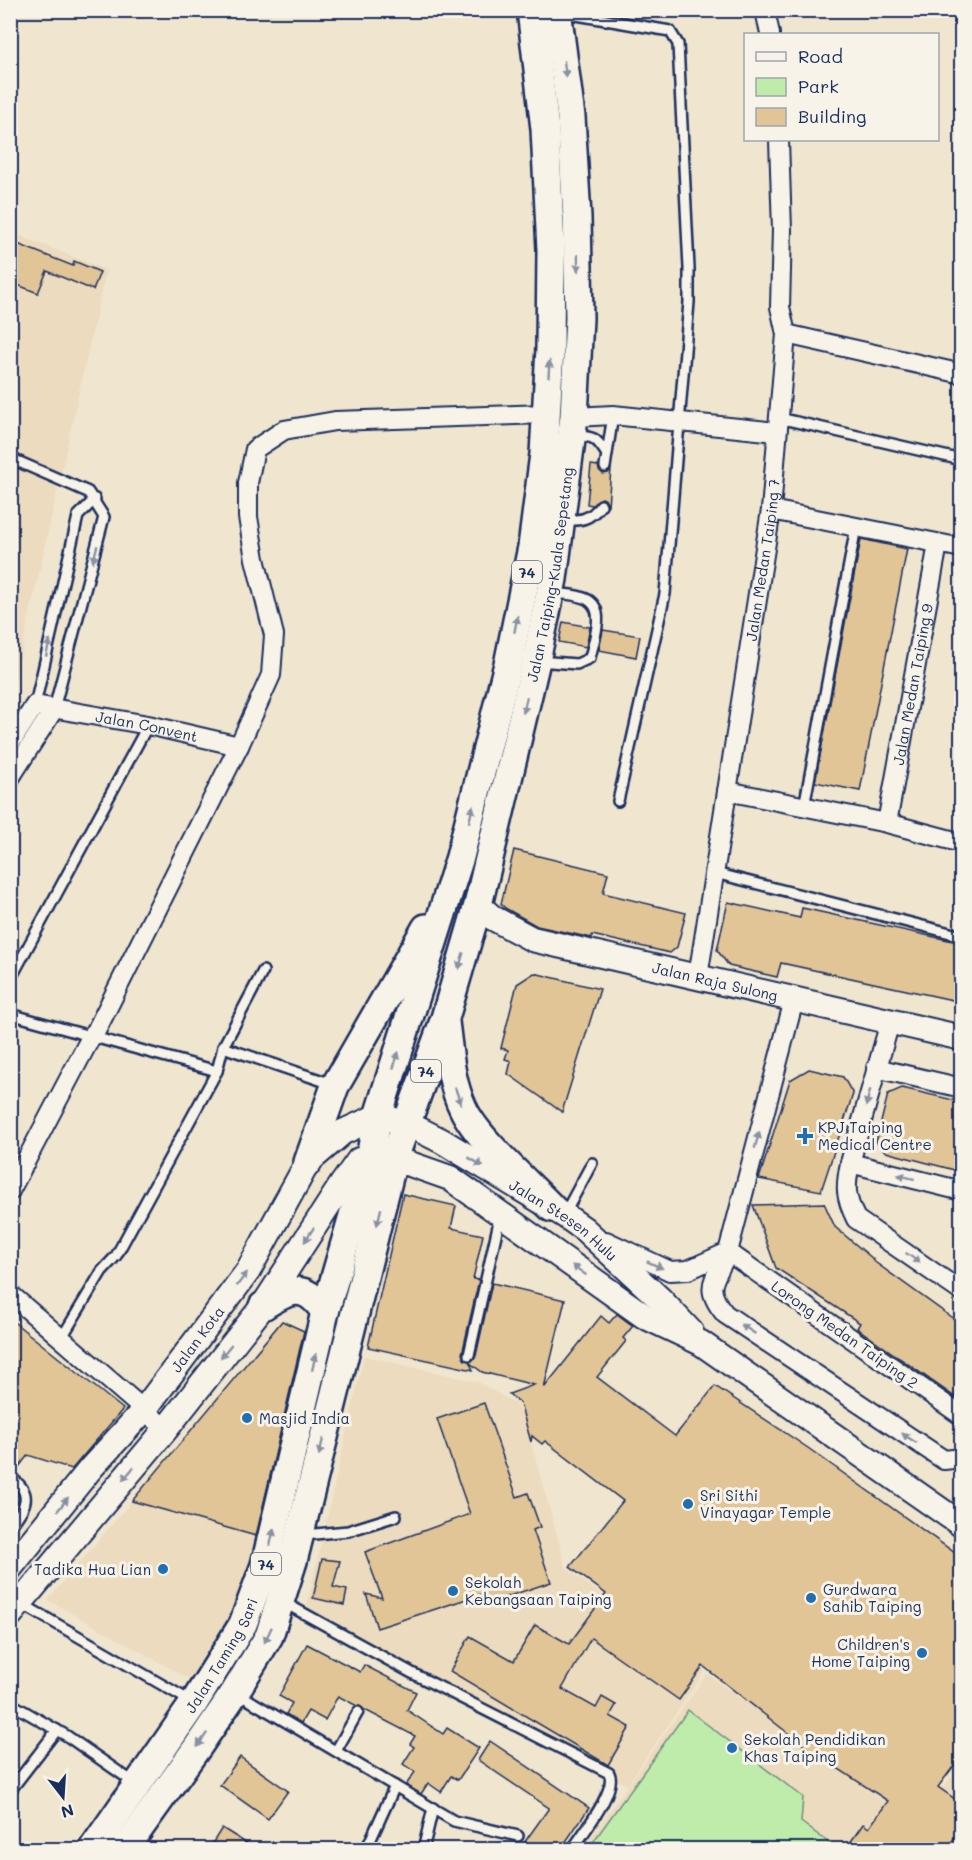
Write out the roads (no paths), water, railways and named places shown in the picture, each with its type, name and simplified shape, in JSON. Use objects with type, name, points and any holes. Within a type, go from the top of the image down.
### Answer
[{"type":"main road","name":"Jalan Taiping-Kuala Sepetang","points":[[378,1116],[460,857],[510,660],[532,547],[544,454],[550,348],[551,250],[545,129],[549,11]]},
{"type":"main road","name":"Jalan Taiping-Kuala Sepetang","points":[[406,1123],[445,1018],[478,904],[536,661],[550,593],[560,520],[572,426],[579,318],[577,217],[571,117],[549,11]]},
{"type":"main road","points":[[308,1162],[334,1075],[430,922],[460,857]]},
{"type":"main road","name":"Jalan Raja Sulong","points":[[478,904],[492,918],[532,939],[962,1038]]},
{"type":"main road","points":[[445,1018],[453,1080],[463,1110],[484,1139],[558,1211]]},
{"type":"main road","name":"Jalan Stesen Hulu","points":[[378,1116],[406,1123],[442,1141],[584,1229],[660,1299],[700,1343]]},
{"type":"main road","name":"74","points":[[378,1116],[381,1159]]},
{"type":"main road","name":"Jalan Kota","points":[[10,1568],[33,1519],[92,1468],[144,1410],[248,1271],[308,1162],[343,1132],[378,1116]]},
{"type":"main road","name":"74","points":[[381,1159],[406,1123]]},
{"type":"main road","name":"Jalan Stesen Hulu","points":[[381,1159],[450,1178],[644,1316],[700,1343],[962,1525]]},
{"type":"main road","name":"Jalan Kota","points":[[15,1609],[166,1429],[263,1306],[360,1160],[381,1159]]},
{"type":"main road","name":"Jalan Taming Sari","points":[[92,1850],[194,1703],[243,1624],[265,1565],[325,1312],[381,1159]]},
{"type":"main road","name":"Jalan Taming Sari","points":[[124,1850],[235,1692],[269,1636],[281,1602],[298,1536],[381,1159]]},
{"type":"main road","points":[[263,1306],[280,1296],[303,1291],[316,1298],[325,1312]]},
{"type":"street","points":[[765,10],[770,33]]},
{"type":"street","name":"Jalan Medan Taiping 7","points":[[698,977],[771,510],[786,334],[780,307],[782,230],[780,141]]},
{"type":"street","points":[[786,334],[958,373]]},
{"type":"street","points":[[10,1191],[96,1031],[239,746],[270,675],[274,635],[255,559],[248,517],[248,483],[255,449],[284,430],[335,421],[546,414]]},
{"type":"street","points":[[572,426],[613,415],[778,425]]},
{"type":"street","points":[[771,510],[962,548]]},
{"type":"street","name":"Jalan Medan Taiping 9","points":[[887,823],[938,544]]},
{"type":"street","points":[[10,744],[35,705]]},
{"type":"street","name":"Jalan Convent","points":[[35,705],[148,725],[239,746]]},
{"type":"street","points":[[10,778],[54,709]]},
{"type":"street","points":[[727,791],[887,823],[962,843]]},
{"type":"street","points":[[794,1000],[728,1252],[711,1287],[713,1300],[725,1314],[927,1450],[944,1460],[962,1458]]},
{"type":"street","points":[[890,1022],[850,1163],[845,1185],[848,1203],[856,1219],[962,1292]]},
{"type":"street","points":[[876,1068],[962,1088]]},
{"type":"street","points":[[850,1163],[962,1191]]},
{"type":"street","points":[[584,1229],[625,1252],[670,1271],[688,1270],[728,1252]]},
{"type":"street","name":"Lorong Medan Taiping 2","points":[[728,1252],[962,1416]]},
{"type":"street","points":[[10,1294],[166,1429]]},
{"type":"lane","points":[[549,11],[670,31],[674,34],[678,44],[689,302],[665,594],[618,801]]},
{"type":"lane","points":[[605,467],[613,415]]},
{"type":"lane","points":[[778,425],[962,460]]},
{"type":"lane","points":[[572,426],[598,440],[606,453]]},
{"type":"lane","points":[[10,458],[88,492],[104,517],[54,709]]},
{"type":"lane","points":[[35,705],[78,516],[94,499]]},
{"type":"lane","points":[[560,520],[578,521],[594,515],[601,505]]},
{"type":"lane","points":[[804,807],[856,527]]},
{"type":"lane","points":[[536,661],[577,664],[590,658],[599,614],[592,602],[581,597],[550,593]]},
{"type":"lane","points":[[10,980],[148,725]]},
{"type":"lane","points":[[715,873],[962,936]]},
{"type":"lane","points":[[398,958],[430,922]]},
{"type":"lane","points":[[62,1339],[102,1271],[116,1256],[217,1071],[223,1047],[263,971]]},
{"type":"lane","points":[[10,1014],[217,1071]]},
{"type":"lane","points":[[223,1047],[334,1075]]},
{"type":"lane","points":[[558,1211],[592,1163]]},
{"type":"lane","points":[[469,1356],[501,1214]]},
{"type":"lane","points":[[10,1477],[19,1482],[33,1519],[10,1527]]},
{"type":"lane","points":[[298,1536],[348,1531],[396,1516]]},
{"type":"lane","points":[[281,1602],[412,1673],[609,1773],[612,1778],[611,1785],[572,1850]]},
{"type":"lane","points":[[15,1609],[194,1703]]},
{"type":"lane","points":[[235,1692],[454,1821],[518,1836]]},
{"type":"lane","points":[[10,1703],[57,1730],[138,1785]]},
{"type":"lane","points":[[336,1751],[358,1712]]},
{"type":"lane","points":[[10,1791],[57,1730]]},
{"type":"lane","points":[[366,1850],[395,1786]]},
{"type":"lane","points":[[423,1850],[432,1808]]},
{"type":"place","name":"KPJ Taiping Medical Centre","points":[[805,1136]]},
{"type":"place","name":"Masjid India","points":[[247,1418]]},
{"type":"place","name":"Sri Sithi Vinayagar Temple","points":[[688,1504]]},
{"type":"place","name":"Tadika Hua Lian","points":[[163,1569]]},
{"type":"place","name":"Sekolah Kebangsaan Taiping","points":[[453,1591]]},
{"type":"place","name":"Gurdwara Sahib Taiping","points":[[811,1598]]},
{"type":"place","name":"Children's Home Taiping","points":[[922,1653]]},
{"type":"place","name":"Sekolah Pendidikan Khas Taiping","points":[[732,1748]]}]
